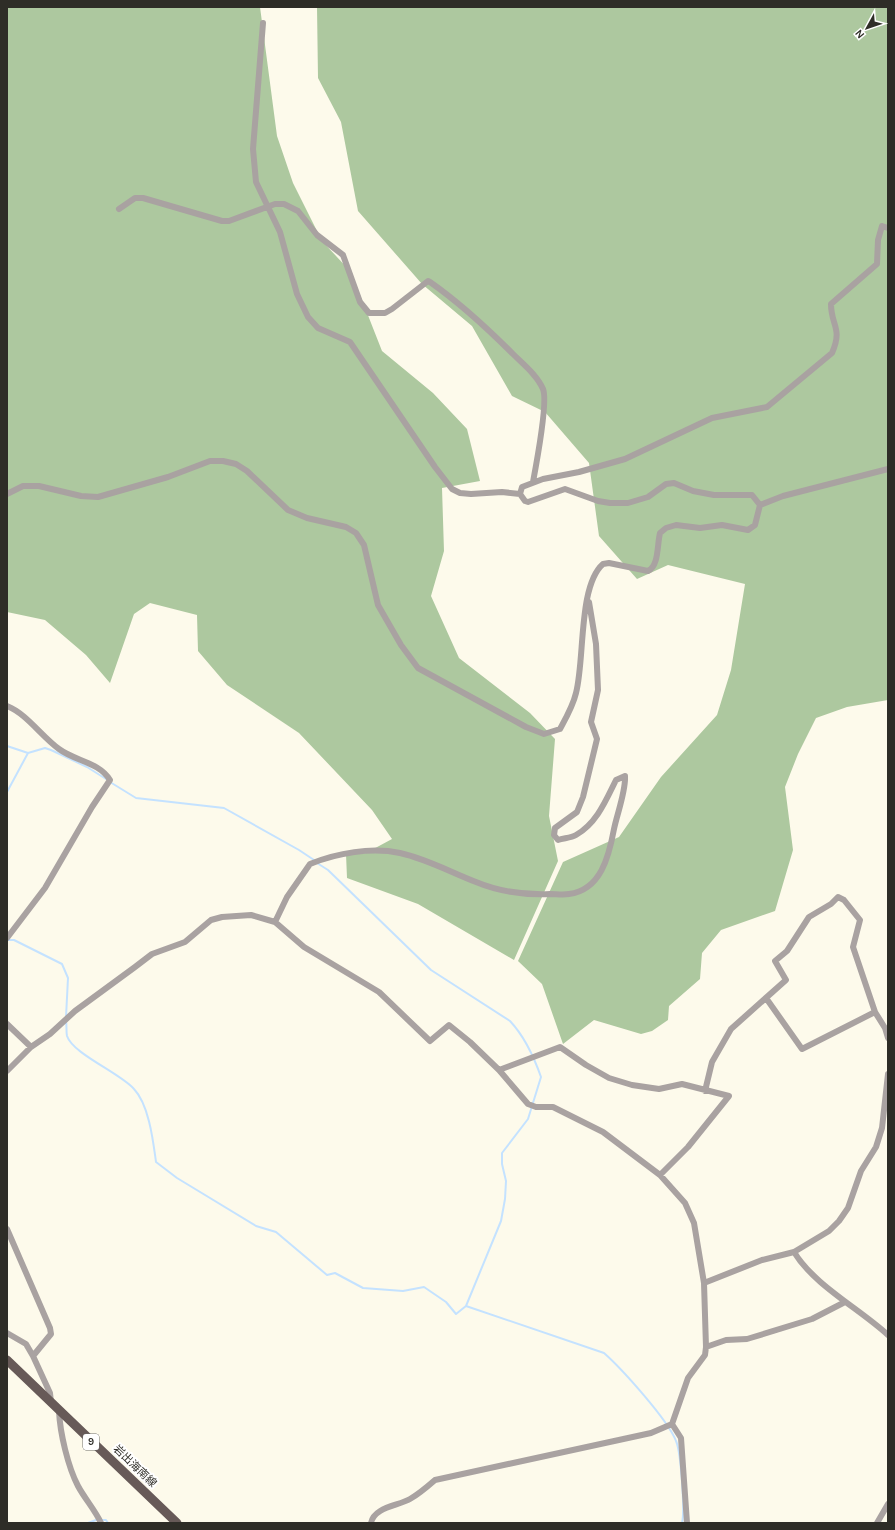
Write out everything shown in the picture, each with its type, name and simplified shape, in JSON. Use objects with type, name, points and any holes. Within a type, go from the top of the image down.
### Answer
[{"type":"main road","name":"岩出海南線","points":[[8,1362],[177,1523]]},
{"type":"street","points":[[263,23],[253,155],[256,182],[280,232],[297,294],[308,317],[318,328],[350,342],[435,467],[452,489],[471,494],[502,492],[520,494],[525,501],[528,502],[565,489],[610,504],[628,503],[648,497],[666,484],[674,483],[692,491],[714,495],[752,496],[760,505]]},
{"type":"street","points":[[118,209],[135,198],[143,198],[222,221],[229,221],[267,207],[284,204],[292,206],[298,211],[317,235],[343,255],[360,302],[369,313],[385,313],[428,281],[430,282],[467,310],[532,372],[543,389],[544,395],[533,482]]},
{"type":"street","points":[[520,494],[522,487],[533,482],[579,472],[625,459],[712,418],[767,407],[832,353],[838,341],[838,334],[831,304],[877,264],[878,240],[882,226],[888,228]]},
{"type":"street","points":[[7,494],[23,486],[38,486],[81,496],[98,497],[168,477],[210,462],[223,461],[236,464],[247,471],[288,510],[308,518],[346,526],[356,533],[364,545],[378,605],[400,645],[418,668],[526,726],[544,734],[560,729],[576,693],[581,663],[588,593],[593,575],[603,564],[616,564],[648,571],[652,569],[655,564],[660,533],[666,528],[676,525],[700,528],[722,525],[748,530],[755,525],[760,505]]},
{"type":"street","points":[[760,505],[783,496],[888,469]]},
{"type":"street","points":[[275,922],[287,897],[310,864],[354,852],[378,851],[406,855],[449,869],[477,883],[528,895],[569,894],[591,884],[600,873],[608,856],[618,808],[626,785],[625,776],[616,780],[603,806],[590,824],[575,836],[558,840],[554,836],[555,828],[577,812],[583,797],[597,739],[591,722],[598,690],[596,644],[588,593]]},
{"type":"street","points":[[7,706],[16,710],[60,750],[104,770],[110,780],[99,795],[45,888],[7,938]]},
{"type":"street","points":[[705,1091],[712,1062],[731,1029],[786,980],[775,961],[787,951],[809,917],[831,904],[838,897],[844,900],[860,920],[853,947],[875,1012],[887,1027],[888,1038]]},
{"type":"street","points":[[7,1071],[31,1047],[75,1011],[152,954],[186,942],[211,920],[222,917],[251,915],[275,922],[304,947],[379,992],[430,1041],[448,1025],[470,1042],[499,1070],[528,1104],[536,1107],[553,1107],[603,1132],[660,1175],[686,1203],[694,1223],[704,1283],[706,1346],[705,1355],[688,1378],[672,1424],[651,1433],[435,1480],[410,1500],[377,1514],[372,1518],[371,1523]]},
{"type":"street","points":[[766,998],[802,1049],[875,1012]]},
{"type":"street","points":[[7,1024],[31,1047]]},
{"type":"street","points":[[499,1070],[560,1047],[586,1065],[609,1078],[632,1085],[659,1089],[682,1084],[729,1096],[688,1147],[660,1175]]},
{"type":"street","points":[[704,1283],[762,1260],[794,1252],[829,1231],[839,1221],[848,1208],[861,1171],[885,1129],[888,1074]]},
{"type":"street","points":[[7,1229],[50,1328],[51,1334],[33,1356]]},
{"type":"street","points":[[794,1252],[799,1262],[845,1302],[888,1335]]},
{"type":"street","points":[[706,1346],[726,1340],[746,1339],[812,1319],[845,1302]]},
{"type":"street","points":[[7,1333],[26,1344],[50,1393],[51,1402]]},
{"type":"street","points":[[59,1411],[59,1423],[75,1478],[101,1523]]},
{"type":"street","points":[[672,1424],[681,1438],[687,1523]]},
{"type":"street","points":[[877,1523],[888,1504]]},
{"type":"green space","points":[[7,7],[260,7],[277,136],[293,183],[322,241],[351,272],[382,351],[433,393],[467,429],[480,481],[442,488],[444,551],[431,596],[459,658],[530,713],[555,739],[549,816],[558,861],[514,960],[418,904],[347,878],[346,854],[366,853],[392,839],[372,810],[299,733],[227,685],[198,651],[197,615],[150,603],[134,614],[110,683],[86,655],[45,620],[7,612]]},
{"type":"green space","points":[[317,7],[888,7],[888,700],[847,707],[816,718],[798,754],[785,787],[793,850],[775,911],[721,930],[702,953],[700,979],[669,1006],[668,1020],[652,1031],[641,1034],[594,1020],[563,1044],[542,984],[518,961],[563,862],[619,837],[661,777],[717,715],[731,670],[745,584],[668,565],[637,579],[599,536],[589,463],[545,412],[512,396],[472,326],[422,284],[358,211],[341,122],[318,78]]},
{"type":"waterway","points":[[7,746],[28,753],[45,748],[87,767],[106,779]]},
{"type":"waterway","points":[[7,792],[28,753]]},
{"type":"waterway","points":[[110,782],[136,798],[224,808],[314,860]]},
{"type":"waterway","points":[[66,1021],[67,1036],[71,1043],[78,1050],[127,1083],[139,1096],[150,1123],[156,1162],[177,1178],[256,1226],[276,1232],[327,1275],[335,1273],[363,1288],[403,1291],[424,1287],[446,1302],[456,1314],[466,1306],[501,1221],[505,1199],[506,1181],[502,1164],[502,1153],[528,1119],[541,1077],[528,1048],[510,1021],[431,970],[328,870],[317,863]]},
{"type":"waterway","points":[[8,940],[14,940],[62,964],[68,978],[66,1017]]},
{"type":"waterway","points":[[466,1306],[604,1353],[633,1382],[664,1421],[676,1441],[682,1482],[682,1523]]},
{"type":"waterway","points":[[88,1523],[96,1520],[106,1520],[108,1523]]}]
